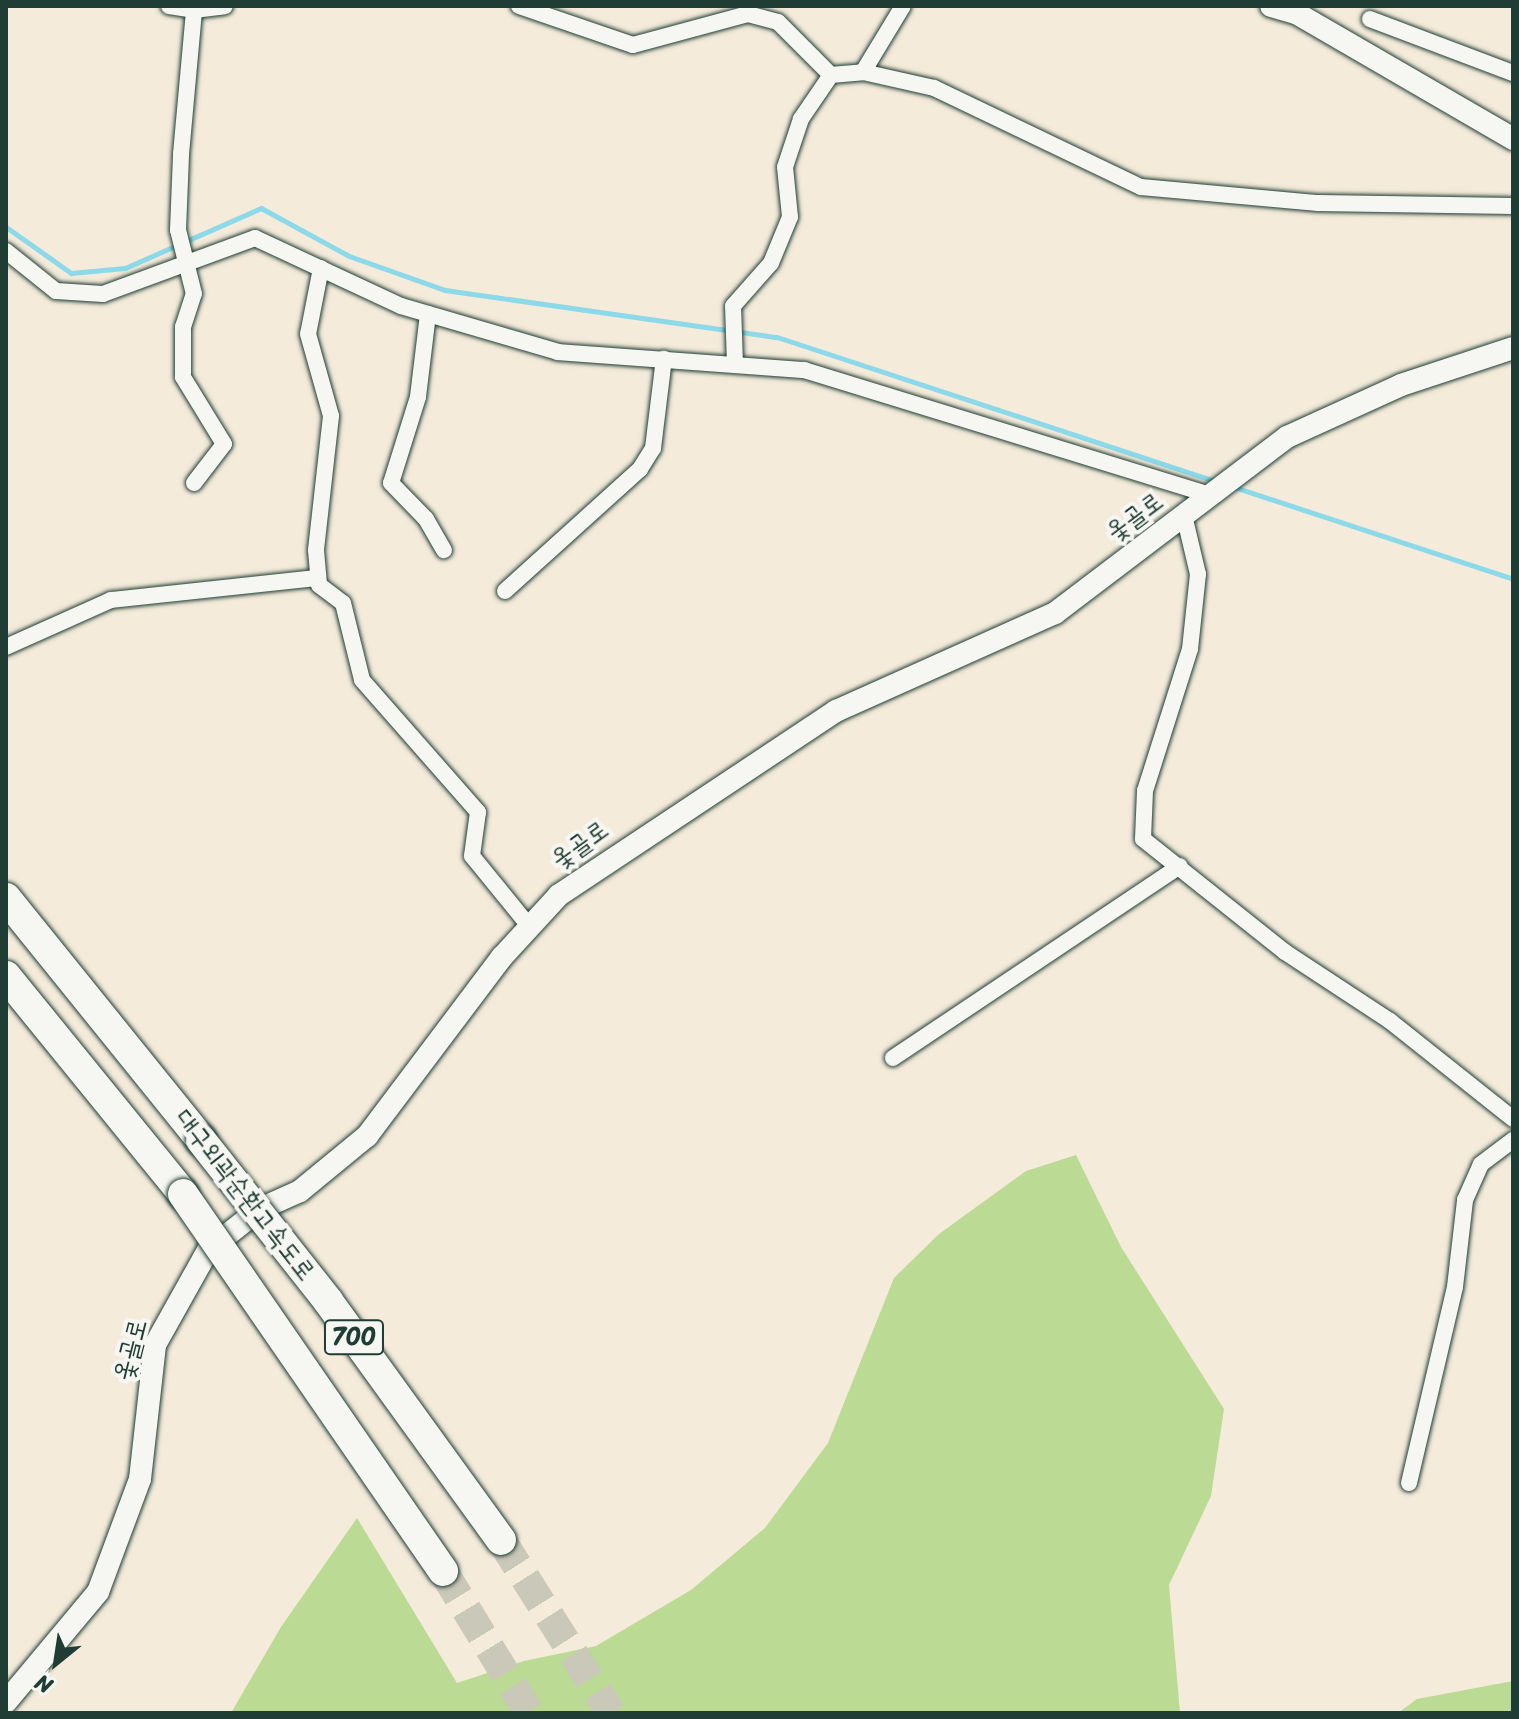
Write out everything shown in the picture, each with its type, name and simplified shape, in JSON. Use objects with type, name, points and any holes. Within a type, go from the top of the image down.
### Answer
[{"type":"highway","name":"대구외곽순환고속도로","points":[[6,898],[328,1301],[501,1540]]},
{"type":"highway","name":"대구외곽순환고속도로","points":[[9,982],[183,1194],[443,1571]]},
{"type":"street","points":[[169,6],[194,10],[225,6]]},
{"type":"street","points":[[519,6],[633,45],[748,14],[778,22],[831,75]]},
{"type":"street","points":[[863,72],[903,6]]},
{"type":"street","points":[[1271,6],[1296,13],[1513,139]]},
{"type":"street","points":[[194,10],[178,230],[194,294],[183,327],[183,377],[224,444],[194,483]]},
{"type":"street","points":[[1370,19],[1513,73]]},
{"type":"street","points":[[831,75],[863,72],[934,88],[1141,187],[1318,203],[1513,206]]},
{"type":"street","points":[[735,365],[733,306],[771,263],[790,217],[785,167],[801,119],[831,75]]},
{"type":"street","points":[[6,251],[56,291],[103,294],[255,238],[428,314],[558,352],[804,370],[1210,495]]},
{"type":"street","points":[[321,268],[308,334],[331,416],[316,550],[318,578],[343,603],[362,680],[478,812],[472,856],[529,926]]},
{"type":"street","points":[[428,314],[418,397],[391,483],[426,519],[444,550]]},
{"type":"street","name":"옻골로","points":[[6,1702],[70,1631],[98,1592],[119,1543],[143,1464],[155,1345],[194,1270],[230,1229],[300,1191],[367,1136],[529,926],[593,868],[836,711],[1055,613],[1287,437],[1342,410],[1513,348]]},
{"type":"street","points":[[505,591],[640,469],[653,448],[664,359]]},
{"type":"street","points":[[1184,515],[1198,574],[1190,649],[1145,791],[1143,839],[1285,952],[1390,1021],[1513,1119]]},
{"type":"street","points":[[6,647],[111,600],[318,578]]},
{"type":"street","points":[[893,1058],[1180,866]]},
{"type":"street","points":[[1409,1483],[1455,1287],[1465,1200],[1481,1164],[1513,1140]]},
{"type":"green space","points":[[1076,1155],[1121,1247],[1224,1409],[1211,1496],[1169,1585],[1180,1713],[231,1713],[281,1627],[357,1518],[457,1683],[524,1661],[596,1646],[691,1590],[765,1528],[828,1443],[894,1278],[939,1234],[1026,1171]]},
{"type":"green space","points":[[1513,1681],[1513,1713],[1398,1713],[1417,1699]]},
{"type":"waterway","points":[[6,227],[71,273],[125,268],[261,208],[349,256],[445,290],[777,337],[1216,481]]},
{"type":"waterway","points":[[1234,487],[1513,579]]},
{"type":"tunnel","points":[[501,1540],[611,1713]]},
{"type":"tunnel","points":[[443,1571],[529,1713]]}]
